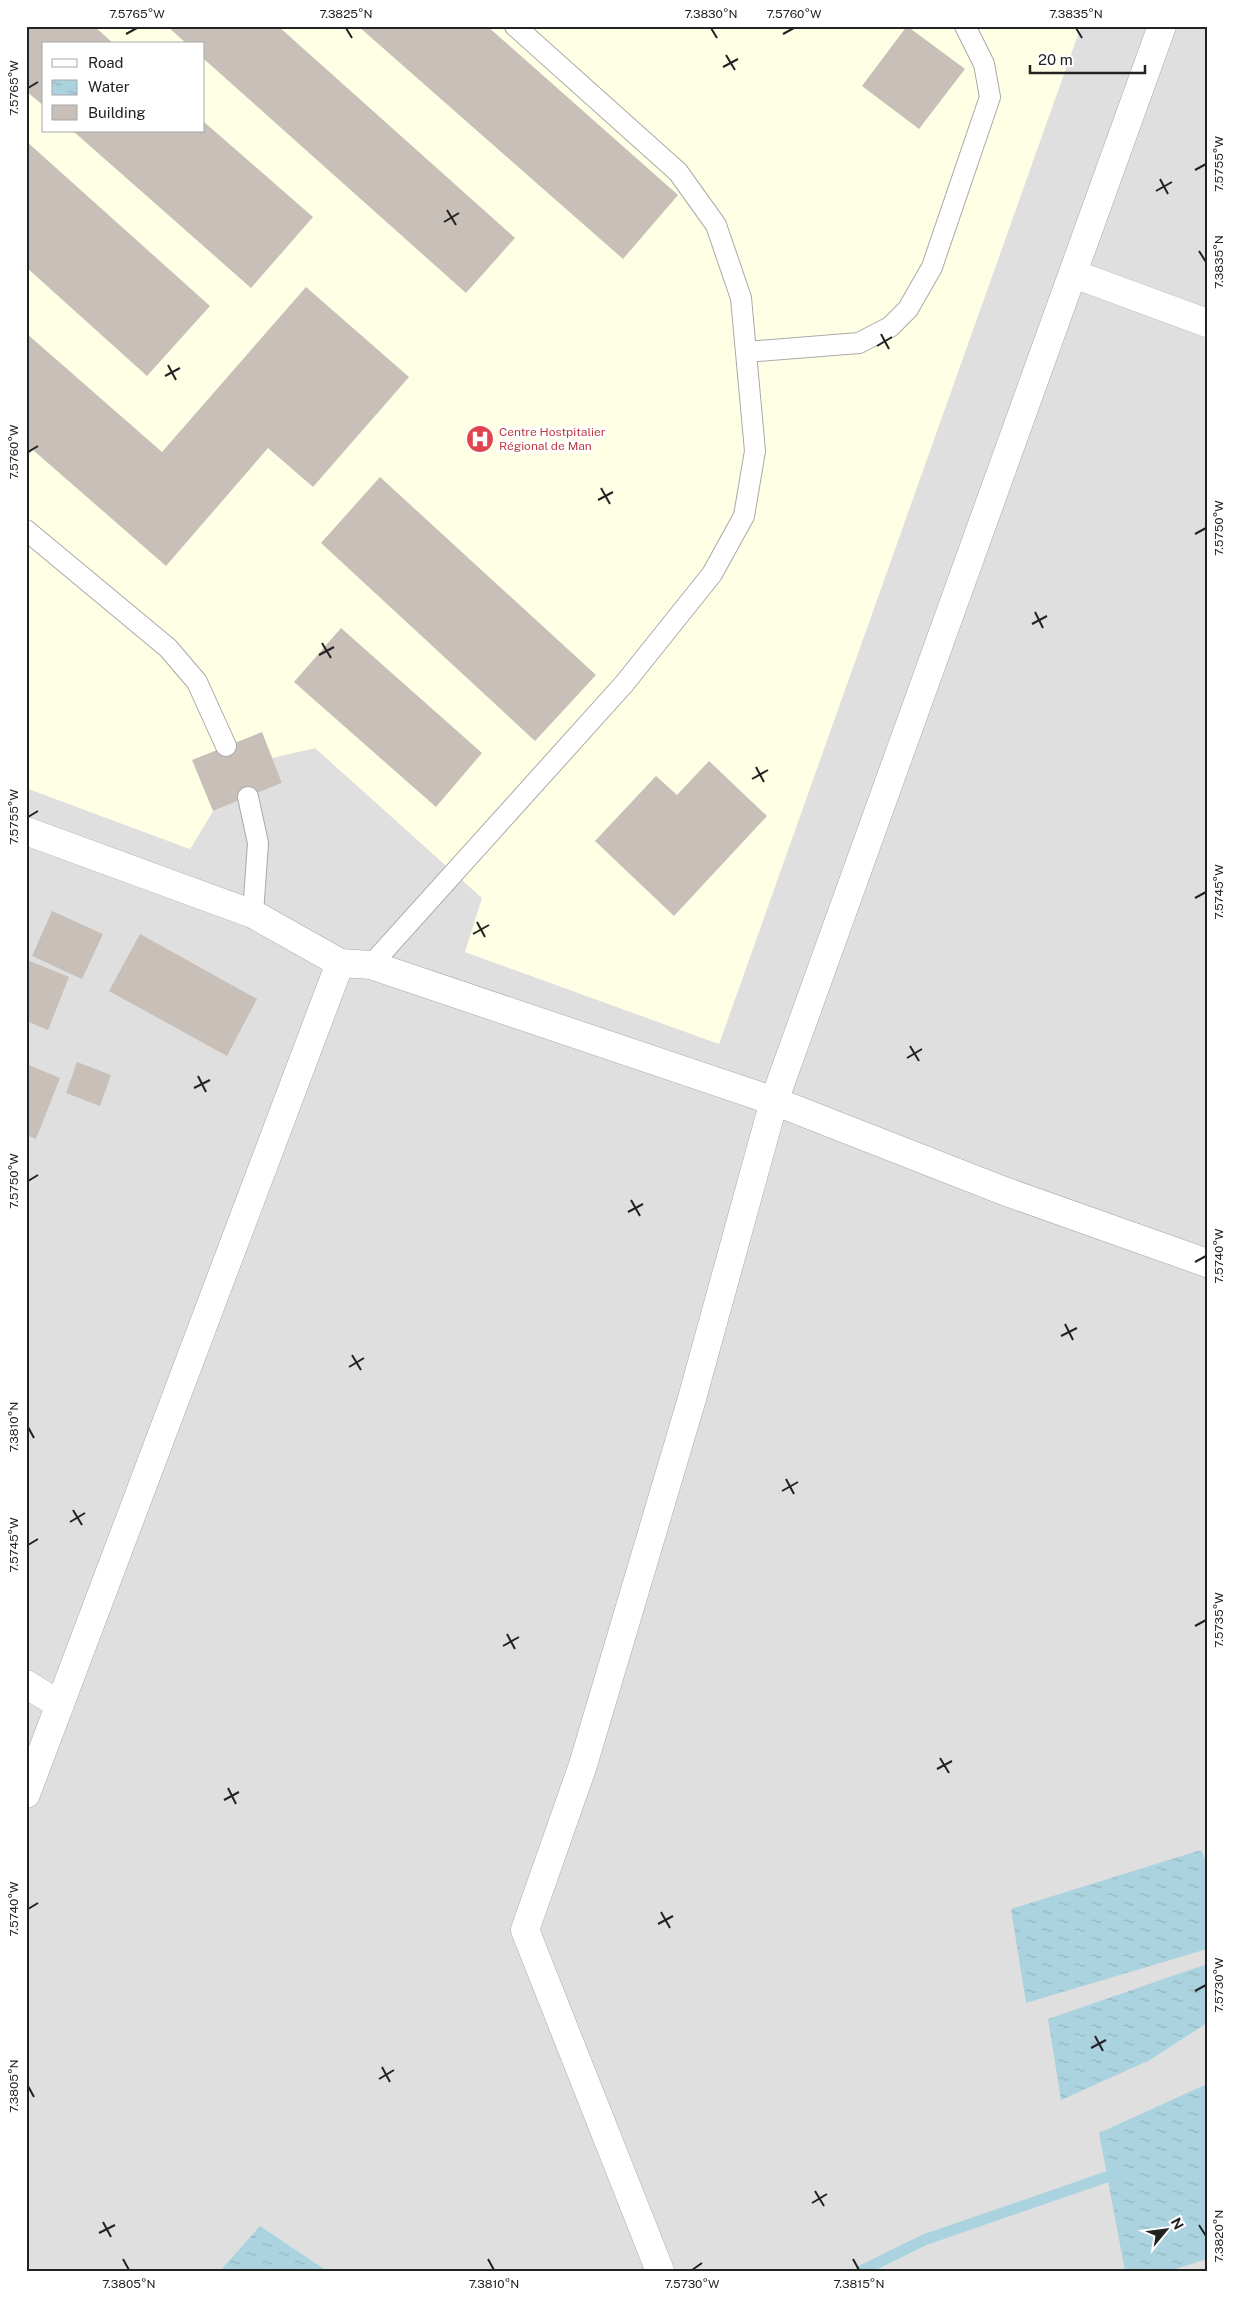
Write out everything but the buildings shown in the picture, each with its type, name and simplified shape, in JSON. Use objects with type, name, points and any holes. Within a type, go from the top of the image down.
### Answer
[{"type":"street","points":[[660,2271],[525,1930],[583,1765],[691,1402],[774,1101],[1162,26]]},
{"type":"street","points":[[1074,274],[1207,322]]},
{"type":"street","points":[[26,831],[253,914],[340,963],[372,965],[774,1101],[1004,1192],[1207,1263]]},
{"type":"street","points":[[26,1794],[340,963]]},
{"type":"street","points":[[26,1684],[60,1705]]},
{"type":"lane","points":[[372,965],[624,684],[712,574],[744,516],[755,452],[741,298],[716,225],[678,172],[515,26]]},
{"type":"lane","points":[[746,352],[859,343],[890,327],[908,309],[932,267],[990,97],[984,64],[965,26]]},
{"type":"lane","points":[[26,530],[168,648],[197,682],[226,746]]},
{"type":"lane","points":[[248,797],[258,843],[253,914]]},
{"type":"shaded area","name":"Centre Hostpitalier Régional de Man","points":[[26,26],[1081,26],[719,1044],[465,952],[482,898],[315,748],[272,758],[282,783],[213,811],[190,849],[26,788]]},
{"type":"shaded area","points":[[1081,26],[1207,26],[1207,2271],[26,2271],[26,788],[190,849],[213,811],[282,783],[271,758],[315,748],[483,898],[465,952],[719,1044]]},
{"type":"water","points":[[1201,1850],[1207,1863],[1207,1949],[1026,2003],[1011,1909]]},
{"type":"water","points":[[1207,1964],[1207,2023],[1150,2060],[1061,2100],[1048,2019]]},
{"type":"water","points":[[1207,2084],[1207,2259],[1169,2271],[1125,2271],[1099,2133]]},
{"type":"water","points":[[260,2226],[327,2271],[220,2271]]},
{"type":"waterway","points":[[861,2271],[924,2240],[1121,2172]]},
{"type":"place","name":"Centre Hostpitalier Régional de Man","points":[[480,439]]}]
